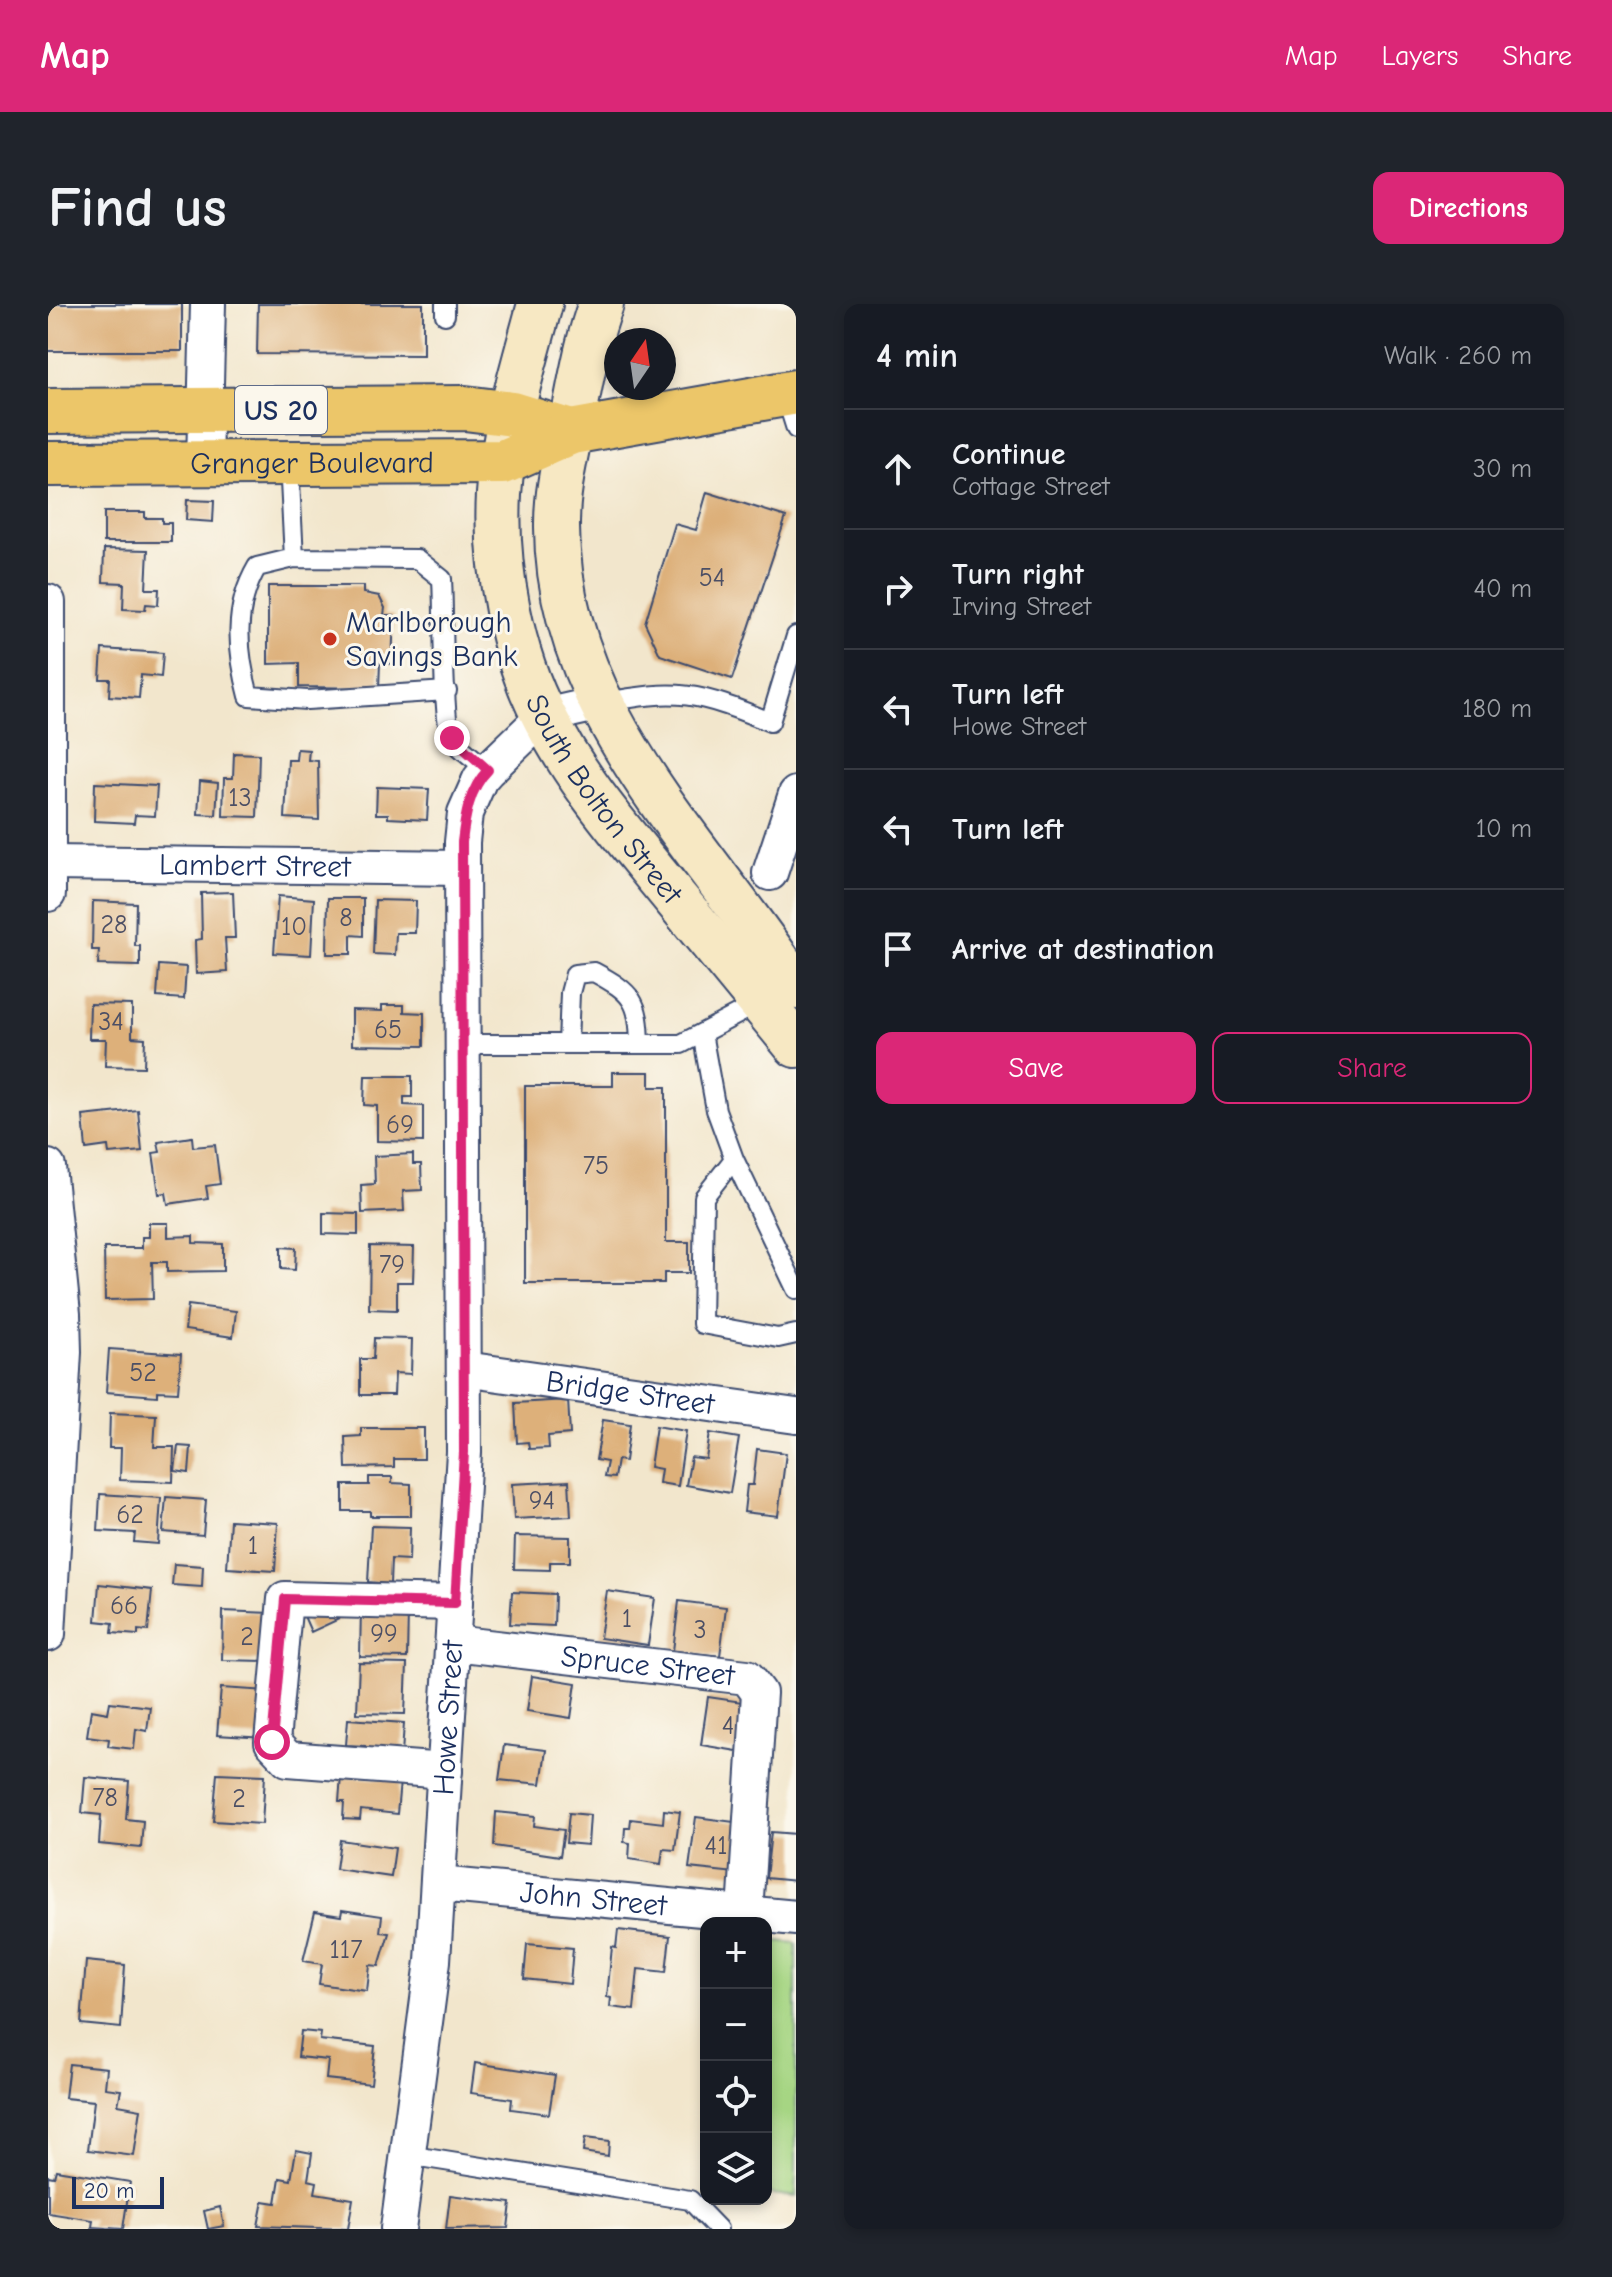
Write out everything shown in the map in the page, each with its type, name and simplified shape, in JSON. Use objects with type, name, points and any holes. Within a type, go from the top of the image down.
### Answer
[{"type":"main road","name":"South Bolton Street","points":[[540,304],[513,414],[499,495],[504,573],[520,652],[544,716],[566,756],[613,821],[783,990]]},
{"type":"main road","name":"South Bolton Street","points":[[601,304],[584,354],[560,493],[558,558],[571,630],[601,703],[639,770],[783,990],[796,1045]]},
{"type":"main road","name":"Granger Boulevard","points":[[48,464],[503,462],[571,432],[792,405]]},
{"type":"main road","name":"Granger Boulevard","points":[[48,411],[465,408],[513,414],[571,432]]},
{"type":"street","points":[[204,463],[208,304]]},
{"type":"street","points":[[48,602],[48,894]]},
{"type":"street","points":[[544,716],[601,703]]},
{"type":"street","name":"Howe Street","points":[[398,2229],[433,1961],[464,1452],[462,868],[465,813],[480,779],[544,716]]},
{"type":"street","points":[[770,873],[796,794]]},
{"type":"street","name":"Lambert Street","points":[[49,863],[462,868]]},
{"type":"street","points":[[48,1167],[56,1317],[48,1634]]},
{"type":"street","name":"Bridge Street","points":[[464,1369],[796,1416]]},
{"type":"street","points":[[445,1771],[288,1759],[272,1742],[285,1599],[455,1603]]},
{"type":"street","name":"Spruce Street","points":[[453,1643],[747,1677],[759,1693],[745,1913]]},
{"type":"street","name":"John Street","points":[[438,1884],[796,1918]]},
{"type":"lane","points":[[289,462],[294,558]]},
{"type":"lane","points":[[447,691],[307,700],[249,696],[241,665],[239,634],[245,589],[257,567],[294,558],[417,559],[442,579],[447,691],[445,717],[452,738],[488,770]]},
{"type":"lane","points":[[601,703],[674,692],[703,696],[770,722],[796,636]]},
{"type":"lane","points":[[568,1044],[570,993],[575,974],[594,972],[631,998],[639,1011],[640,1044]]},
{"type":"lane","points":[[462,1044],[681,1044],[783,990]]},
{"type":"lane","points":[[702,1033],[716,1110],[734,1159],[796,1289]]},
{"type":"lane","points":[[734,1159],[704,1197],[702,1324],[778,1338],[796,1334]]},
{"type":"lane","points":[[407,2155],[690,2200],[718,2229]]},
{"type":"green space","points":[[772,1941],[796,1943],[796,2197],[772,2194]]},
{"type":"building","points":[[48,304],[182,304],[182,351],[48,351]]},
{"type":"building","points":[[258,304],[423,304],[423,355],[257,354]]},
{"type":"building","points":[[707,492],[786,517],[732,679],[660,655],[645,623],[675,524],[696,530]]},
{"type":"building","points":[[187,500],[214,501],[213,522],[186,520]]},
{"type":"building","points":[[104,512],[145,512],[145,518],[162,518],[162,523],[171,523],[171,542],[104,542]]},
{"type":"building","points":[[104,549],[148,550],[146,589],[159,589],[158,605],[146,604],[145,610],[123,609],[124,583],[103,582]]},
{"type":"building","name":"Marlborough Savings Bank","points":[[268,586],[364,586],[364,593],[379,596],[385,608],[384,615],[394,615],[392,664],[380,663],[379,688],[299,687],[299,663],[268,664]]},
{"type":"building","points":[[102,649],[163,653],[161,677],[141,675],[139,698],[109,696],[110,679],[100,679]]},
{"type":"building","points":[[297,749],[309,750],[308,760],[318,761],[319,820],[285,818],[288,760],[296,760]]},
{"type":"building","points":[[234,753],[259,754],[257,817],[223,816],[224,778],[233,778]]},
{"type":"building","points":[[200,781],[218,783],[216,815],[198,814]]},
{"type":"building","points":[[95,783],[157,786],[155,816],[135,815],[134,823],[94,821]]},
{"type":"building","points":[[377,787],[429,789],[427,820],[388,818],[388,814],[376,814]]},
{"type":"building","points":[[233,892],[235,938],[225,938],[227,972],[196,974],[195,940],[202,939],[201,893]]},
{"type":"building","points":[[278,896],[314,899],[311,955],[274,953]]},
{"type":"building","points":[[328,898],[363,898],[363,936],[351,935],[351,954],[327,954]]},
{"type":"building","points":[[375,900],[416,901],[415,933],[396,933],[395,955],[373,954]]},
{"type":"building","points":[[93,901],[136,903],[135,946],[140,946],[140,966],[98,965],[99,950],[92,950]]},
{"type":"building","points":[[159,965],[186,967],[184,999],[157,997]]},
{"type":"building","points":[[90,1004],[132,1005],[132,1037],[145,1038],[144,1067],[105,1066],[106,1039],[89,1039]]},
{"type":"building","points":[[382,1005],[404,1005],[404,1012],[424,1013],[424,1046],[352,1045],[352,1010],[382,1011]]},
{"type":"building","points":[[613,1072],[650,1072],[650,1087],[666,1087],[666,1242],[689,1242],[689,1273],[664,1273],[664,1283],[525,1283],[525,1086],[613,1086]]},
{"type":"building","points":[[365,1076],[412,1076],[412,1097],[404,1097],[404,1105],[423,1106],[423,1142],[377,1141],[377,1106],[364,1105]]},
{"type":"building","points":[[138,1110],[142,1151],[109,1154],[108,1146],[86,1149],[83,1116]]},
{"type":"building","points":[[192,1137],[193,1147],[215,1145],[220,1184],[206,1186],[208,1198],[168,1204],[166,1193],[159,1194],[153,1153],[160,1152],[158,1142]]},
{"type":"building","points":[[413,1154],[413,1164],[421,1164],[422,1190],[403,1191],[404,1211],[362,1213],[361,1185],[375,1184],[374,1156]]},
{"type":"building","points":[[323,1213],[358,1214],[358,1235],[323,1234]]},
{"type":"building","points":[[149,1223],[168,1223],[168,1237],[193,1236],[193,1243],[223,1244],[223,1271],[167,1272],[167,1262],[152,1262],[153,1299],[105,1300],[104,1248],[142,1248],[142,1237],[149,1237]]},
{"type":"building","points":[[370,1246],[414,1247],[413,1282],[397,1282],[397,1310],[369,1309]]},
{"type":"building","points":[[281,1247],[296,1248],[295,1270],[281,1269]]},
{"type":"building","points":[[188,1305],[236,1311],[233,1337],[185,1330]]},
{"type":"building","points":[[374,1338],[412,1339],[411,1374],[395,1373],[394,1395],[360,1395],[360,1359],[373,1359]]},
{"type":"building","points":[[109,1349],[181,1354],[178,1392],[157,1391],[157,1396],[106,1392]]},
{"type":"building","points":[[568,1400],[570,1434],[548,1436],[549,1448],[529,1449],[528,1442],[517,1443],[515,1403]]},
{"type":"building","points":[[110,1413],[156,1415],[154,1447],[174,1447],[173,1482],[120,1480],[121,1448],[109,1448]]},
{"type":"building","points":[[603,1420],[630,1424],[625,1461],[617,1460],[614,1478],[604,1477],[607,1462],[596,1460]]},
{"type":"building","points":[[656,1426],[686,1431],[678,1486],[659,1483],[661,1469],[650,1467]]},
{"type":"building","points":[[361,1428],[424,1428],[424,1459],[394,1459],[394,1467],[346,1468],[345,1437],[361,1436]]},
{"type":"building","points":[[710,1433],[739,1438],[730,1493],[686,1485],[691,1457],[706,1459]]},
{"type":"building","points":[[178,1446],[191,1447],[189,1473],[175,1471]]},
{"type":"building","points":[[757,1449],[786,1453],[778,1516],[744,1512],[747,1485],[753,1485]]},
{"type":"building","points":[[369,1477],[392,1477],[392,1483],[411,1484],[411,1516],[370,1516],[370,1511],[343,1511],[343,1485],[369,1485]]},
{"type":"building","points":[[569,1481],[571,1516],[514,1519],[512,1484]]},
{"type":"building","points":[[100,1494],[161,1498],[158,1544],[134,1542],[135,1533],[98,1531]]},
{"type":"building","points":[[166,1497],[206,1500],[203,1535],[163,1532]]},
{"type":"building","points":[[230,1520],[278,1523],[275,1571],[227,1568]]},
{"type":"building","points":[[371,1526],[410,1527],[409,1560],[391,1559],[390,1584],[368,1582]]},
{"type":"building","points":[[515,1536],[570,1537],[570,1562],[550,1562],[550,1570],[514,1569]]},
{"type":"building","points":[[174,1564],[203,1566],[202,1587],[172,1585]]},
{"type":"building","points":[[99,1584],[152,1590],[148,1631],[138,1630],[138,1635],[112,1633],[113,1623],[96,1621]]},
{"type":"building","points":[[607,1591],[655,1598],[648,1645],[600,1638]]},
{"type":"building","points":[[512,1592],[555,1594],[554,1626],[510,1624]]},
{"type":"building","points":[[679,1601],[726,1607],[720,1656],[673,1651]]},
{"type":"building","points":[[331,1602],[339,1619],[311,1632],[303,1614]]},
{"type":"building","points":[[361,1609],[408,1610],[407,1658],[360,1657]]},
{"type":"building","points":[[223,1611],[272,1613],[271,1661],[222,1660]]},
{"type":"building","points":[[359,1663],[407,1664],[405,1714],[357,1713]]},
{"type":"building","points":[[532,1676],[576,1683],[571,1718],[527,1711]]},
{"type":"building","points":[[221,1688],[270,1691],[265,1738],[217,1735]]},
{"type":"building","points":[[708,1697],[756,1704],[749,1753],[701,1745]]},
{"type":"building","points":[[110,1702],[150,1707],[147,1731],[136,1729],[134,1749],[108,1746],[109,1739],[87,1736],[91,1710],[108,1713]]},
{"type":"building","points":[[348,1719],[404,1723],[402,1754],[365,1751],[365,1746],[346,1745]]},
{"type":"building","points":[[504,1745],[546,1750],[541,1784],[499,1780]]},
{"type":"building","points":[[217,1773],[265,1775],[262,1824],[213,1821]]},
{"type":"building","points":[[341,1776],[400,1781],[397,1814],[361,1810],[360,1820],[343,1819],[344,1802],[339,1802]]},
{"type":"building","points":[[85,1777],[129,1781],[126,1819],[143,1821],[141,1848],[99,1844],[101,1815],[82,1813]]},
{"type":"building","points":[[664,1810],[680,1812],[675,1850],[663,1849],[661,1864],[629,1859],[630,1843],[624,1842],[625,1828],[630,1828],[631,1819],[663,1823]]},
{"type":"building","points":[[496,1812],[535,1816],[534,1826],[564,1830],[560,1856],[494,1846]]},
{"type":"building","points":[[569,1813],[590,1815],[588,1845],[566,1843]]},
{"type":"building","points":[[696,1817],[742,1823],[735,1873],[689,1868]]},
{"type":"building","points":[[771,1832],[796,1834],[796,1881],[766,1878]]},
{"type":"building","points":[[340,1840],[395,1848],[391,1877],[336,1869]]},
{"type":"building","points":[[342,1910],[382,1916],[380,1932],[389,1933],[379,1966],[370,1965],[367,1991],[319,1984],[322,1964],[303,1961],[315,1912],[341,1916]]},
{"type":"building","points":[[618,1930],[670,1936],[666,1972],[638,1969],[634,2010],[610,2007],[611,1998],[607,1997],[612,1947],[616,1948]]},
{"type":"building","points":[[527,1944],[573,1948],[570,1984],[524,1979]]},
{"type":"building","points":[[86,1961],[125,1965],[121,2028],[81,2024]]},
{"type":"building","points":[[301,2031],[321,2033],[320,2040],[375,2046],[371,2084],[326,2079],[328,2060],[298,2057]]},
{"type":"building","points":[[475,2063],[555,2075],[549,2114],[511,2109],[512,2099],[471,2093]]},
{"type":"building","points":[[69,2064],[107,2068],[105,2088],[121,2090],[118,2105],[141,2109],[134,2156],[88,2150],[94,2101],[65,2098]]},
{"type":"building","points":[[585,2138],[609,2141],[608,2156],[583,2152]]},
{"type":"building","points":[[296,2150],[312,2153],[308,2180],[317,2182],[315,2193],[353,2199],[348,2229],[258,2226],[263,2201],[276,2203],[280,2178],[291,2180]]},
{"type":"building","points":[[56,2170],[130,2182],[123,2229],[92,2227],[93,2220],[48,2213],[48,2176],[54,2177]]},
{"type":"building","points":[[450,2195],[511,2203],[508,2228],[446,2229]]},
{"type":"building","points":[[220,2207],[224,2226],[208,2229],[204,2211]]},
{"type":"place","name":"Marlborough Savings Bank","points":[[330,639]]},
{"type":"route","points":[[272,1742],[285,1599],[455,1603],[464,1452],[462,842],[465,813],[480,779],[488,770],[452,738]]}]
